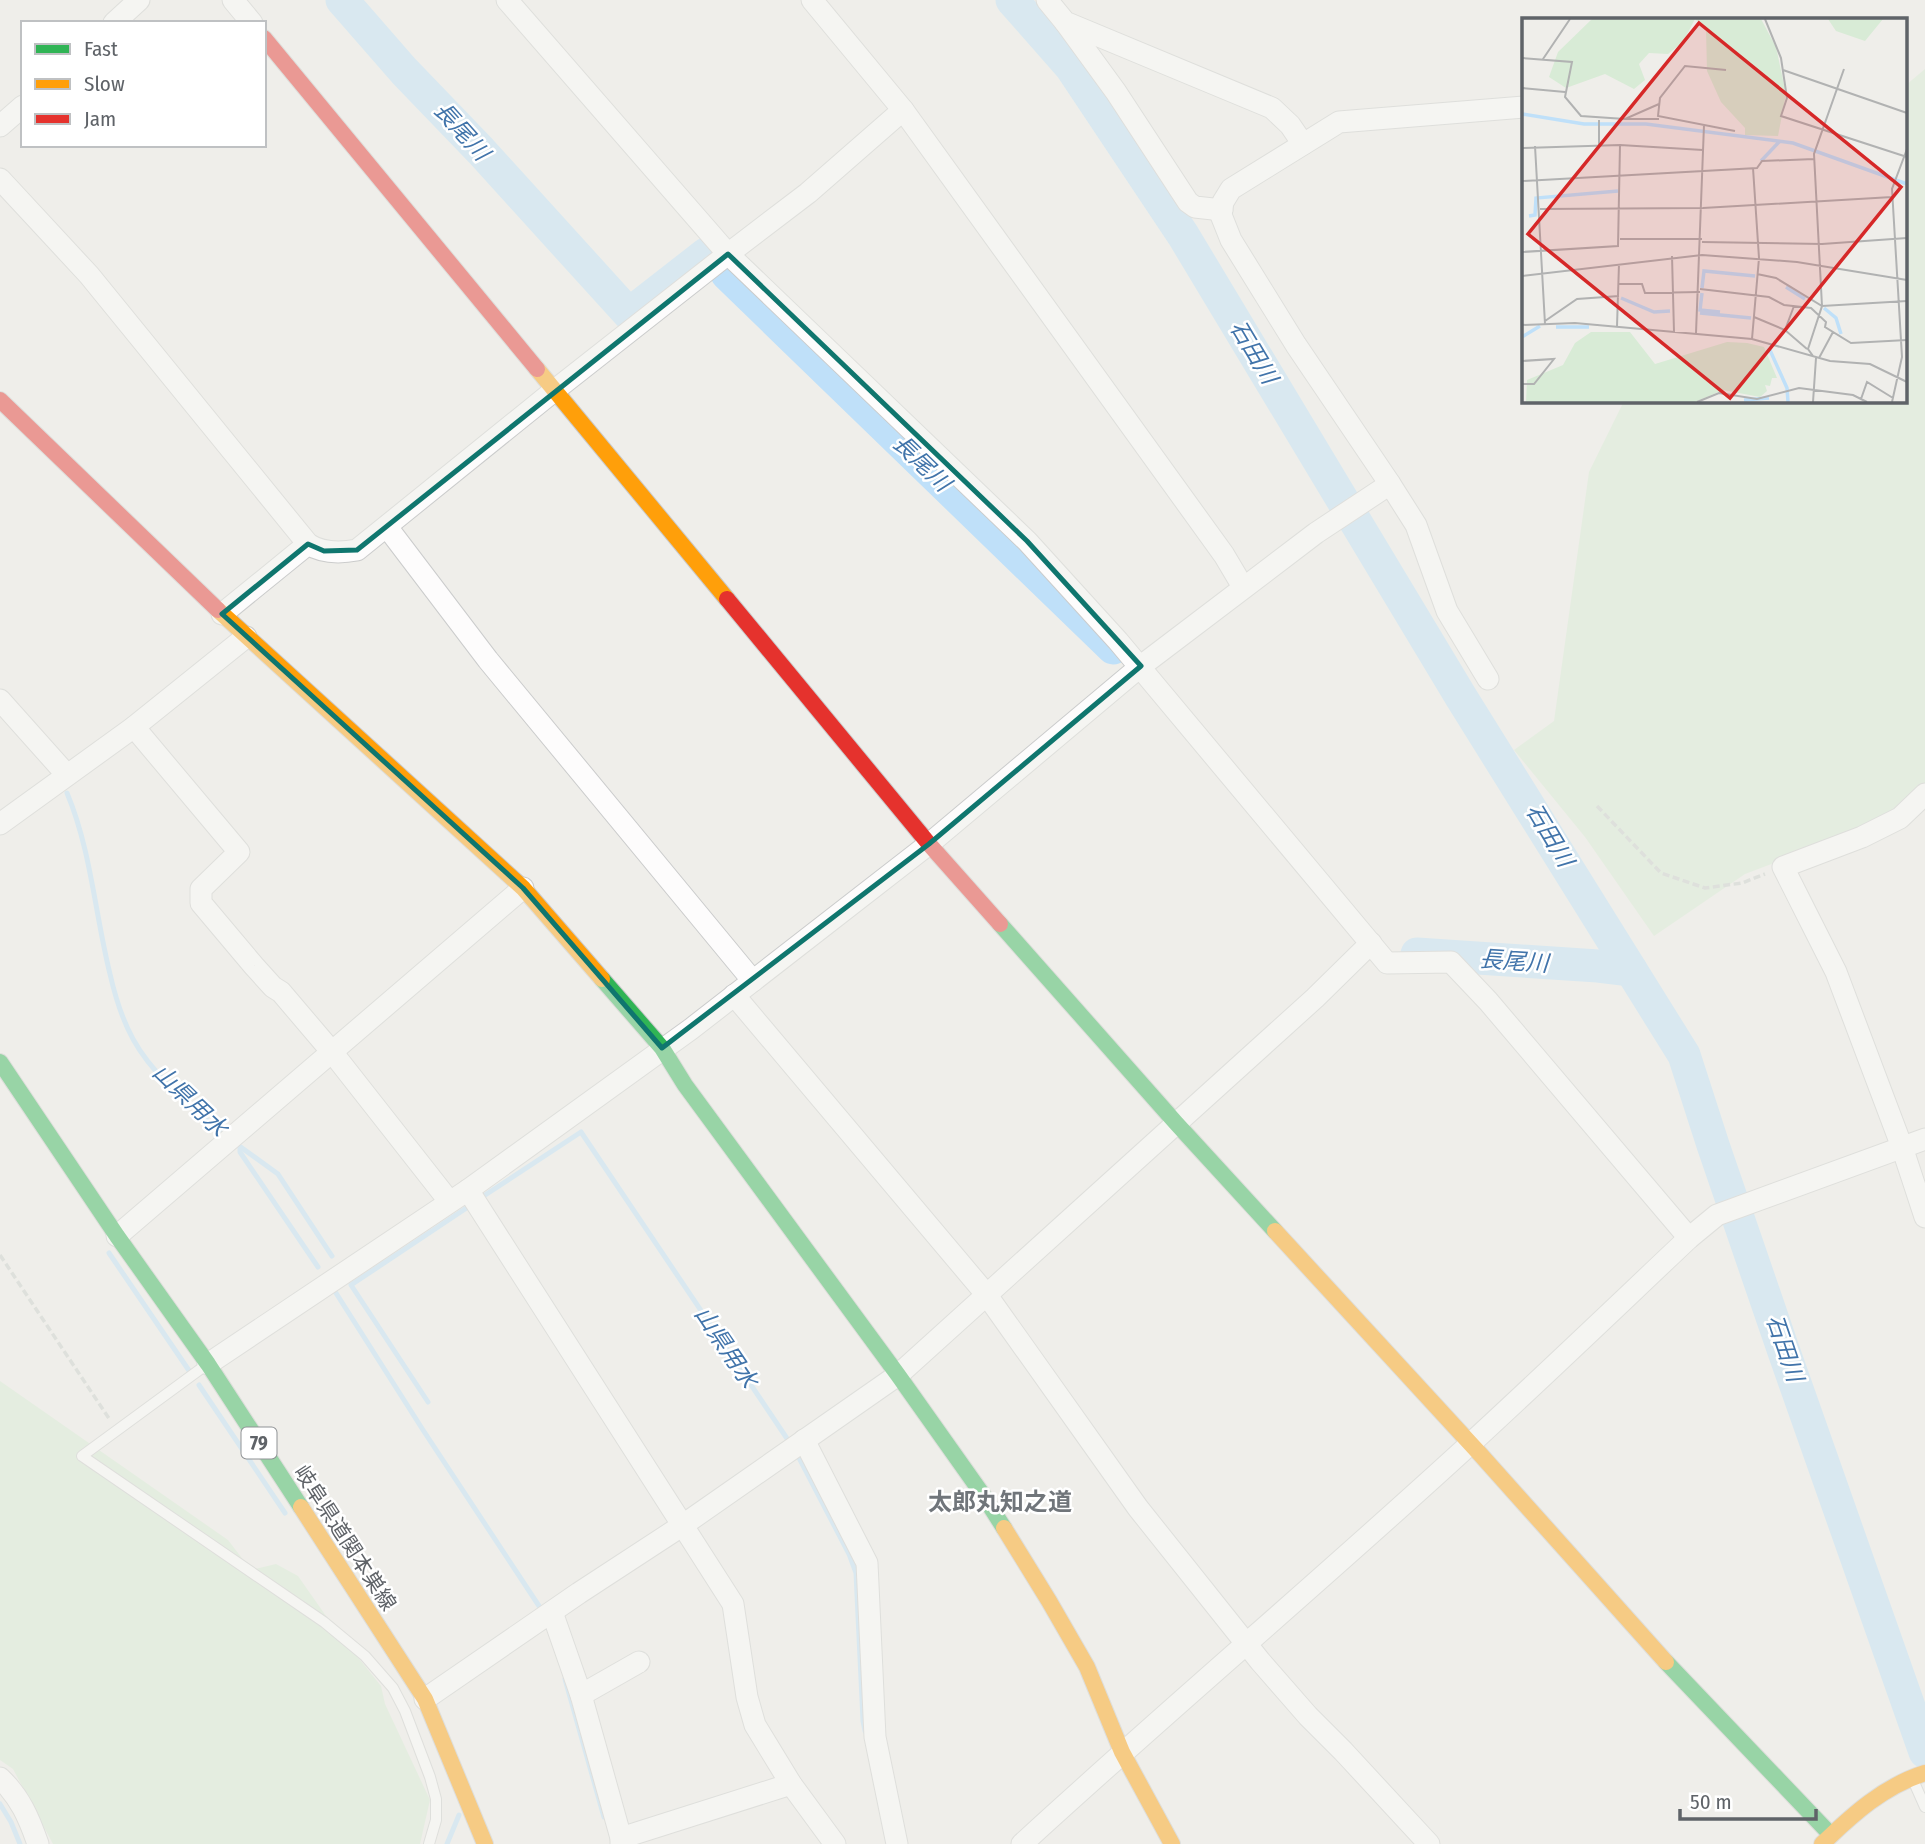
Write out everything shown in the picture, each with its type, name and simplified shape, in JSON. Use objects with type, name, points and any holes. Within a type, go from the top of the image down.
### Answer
[{"type":"street","points":[[116,21],[139,0]]},
{"type":"street","points":[[233,0],[250,21]]},
{"type":"street","points":[[507,0],[728,254],[1027,541],[1141,666],[1387,963],[1451,962],[1488,1001],[1689,1238]]},
{"type":"street","points":[[812,0],[903,110],[1224,555],[1243,587]]},
{"type":"street","points":[[1047,0],[1116,92],[1188,202],[1195,207],[1222,210]]},
{"type":"street","points":[[1065,22],[1272,108],[1290,125],[1303,144]]},
{"type":"street","points":[[266,40],[929,844],[1176,1123],[1470,1444],[1826,1840],[1873,1799],[1918,1774]]},
{"type":"street","points":[[1488,679],[1447,611],[1416,525],[1383,489],[1231,240],[1222,210],[1223,202],[1231,189],[1339,122],[1522,107]]},
{"type":"street","points":[[0,126],[21,108]]},
{"type":"street","points":[[0,179],[89,275],[308,544],[316,550],[347,552],[358,550],[555,390],[808,193],[903,110]]},
{"type":"street","points":[[0,400],[246,637],[523,888],[662,1048],[983,1494],[1087,1667],[1122,1752],[1172,1844]]},
{"type":"street","points":[[208,1364],[468,1189],[753,981],[929,844],[1141,666],[1316,533],[1383,489]]},
{"type":"street","points":[[387,527],[488,660],[753,981]]},
{"type":"street","points":[[222,614],[308,544]]},
{"type":"street","points":[[0,824],[134,727],[246,637]]},
{"type":"street","points":[[0,700],[67,775]]},
{"type":"street","points":[[134,727],[239,852],[201,889],[201,903],[332,1052],[449,1202]]},
{"type":"street","points":[[1925,794],[1900,818],[1862,837],[1783,866],[1836,972],[1902,1147],[1925,1217]]},
{"type":"street","points":[[117,1236],[523,888]]},
{"type":"street","points":[[425,1699],[898,1375],[1315,998],[1371,943]]},
{"type":"street","points":[[734,995],[986,1294],[1138,1508],[1246,1644],[1308,1716],[1429,1844]]},
{"type":"street","name":"岐阜県道関本巣線","points":[[0,1062],[117,1236],[208,1364],[425,1699],[485,1844]]},
{"type":"street","points":[[1022,1844],[1470,1444],[1689,1238],[1717,1215],[1925,1139]]},
{"type":"street","points":[[468,1189],[733,1604],[747,1696],[755,1726],[791,1784],[835,1844]]},
{"type":"street","points":[[797,1446],[867,1563],[875,1737],[897,1844]]},
{"type":"street","points":[[552,1612],[581,1695],[621,1841],[791,1784]]},
{"type":"street","points":[[581,1695],[639,1662]]},
{"type":"street","points":[[0,1778],[13,1791],[28,1817],[38,1844]]},
{"type":"lane","points":[[208,1364],[82,1456],[324,1622],[365,1656],[393,1688],[405,1711],[430,1777],[436,1800],[436,1820],[429,1844]]},
{"type":"lane","points":[[405,1711],[425,1699]]},
{"type":"lane","points":[[1918,1774],[1925,1807]]},
{"type":"path","points":[[1597,806],[1661,873],[1705,888],[1742,883],[1783,866]]},
{"type":"path","points":[[0,1255],[118,1430]]},
{"type":"highlighted area","points":[[728,254],[1027,541],[1141,666],[929,844],[662,1048],[523,888],[222,614],[308,544],[324,551],[357,550]]},
{"type":"green space","points":[[1925,69],[1925,788],[1890,819],[1745,874],[1654,936],[1585,837],[1514,750],[1554,721],[1589,472],[1624,402],[1908,402],[1908,83]]},
{"type":"green space","points":[[0,1381],[228,1540],[251,1570],[276,1564],[298,1576],[333,1626],[381,1686],[385,1704],[430,1800],[420,1844],[53,1844],[13,1769],[0,1760]]},
{"type":"waterway","name":"長尾川","points":[[342,0],[404,71],[481,151],[629,314],[706,254]]},
{"type":"waterway","name":"石田川","points":[[1012,0],[1071,67],[1183,235],[1461,697],[1684,1055],[1783,1349],[1925,1752]]},
{"type":"waterway","name":"長尾川","points":[[727,274],[1113,648]]},
{"type":"waterway","name":"山県用水","points":[[67,793],[82,837],[112,982],[129,1031],[141,1053],[162,1079],[224,1135]]},
{"type":"waterway","name":"長尾川","points":[[1417,954],[1631,970]]},
{"type":"waterway","name":"山県用水","points":[[479,1199],[581,1132],[790,1443]]},
{"type":"waterway","name":"山県用水","points":[[235,1143],[278,1174],[332,1256]]},
{"type":"waterway","points":[[240,1147],[240,1152],[318,1267]]},
{"type":"waterway","name":"山県用水","points":[[428,1402],[351,1285],[471,1205]]},
{"type":"waterway","points":[[109,1253],[190,1372]]},
{"type":"waterway","points":[[336,1293],[541,1609]]},
{"type":"waterway","points":[[199,1385],[285,1513]]},
{"type":"waterway","name":"山県用水","points":[[796,1452],[849,1554],[856,1573],[865,1731]]},
{"type":"waterway","points":[[565,1679],[604,1817]]},
{"type":"waterway","points":[[0,1804],[20,1844]]},
{"type":"waterway","points":[[447,1844],[459,1815]]},
{"type":"traffic: fast","points":[[1000,924],[1275,1231]]},
{"type":"traffic: fast","points":[[602,979],[662,1048],[685,1085],[898,1375],[1004,1528]]},
{"type":"traffic: fast","points":[[0,1062],[117,1236],[208,1364],[301,1507]]},
{"type":"traffic: fast","points":[[1666,1662],[1831,1835]]},
{"type":"traffic: slow","points":[[537,369],[727,599]]},
{"type":"traffic: slow","points":[[218,610],[523,888],[602,979]]},
{"type":"traffic: slow","points":[[1275,1231],[1666,1662]]},
{"type":"traffic: slow","points":[[301,1507],[425,1699],[485,1844]]},
{"type":"traffic: slow","points":[[1004,1528],[1087,1667],[1122,1752],[1172,1844]]},
{"type":"traffic: slow","points":[[1822,1844],[1857,1812],[1883,1793],[1925,1773]]},
{"type":"traffic: jam","points":[[266,40],[537,369]]},
{"type":"traffic: jam","points":[[0,400],[218,610]]},
{"type":"traffic: jam","points":[[727,599],[929,844],[1000,924]]},
{"type":"district","name":"太郎丸知之道","points":[[1000,1502]]}]
